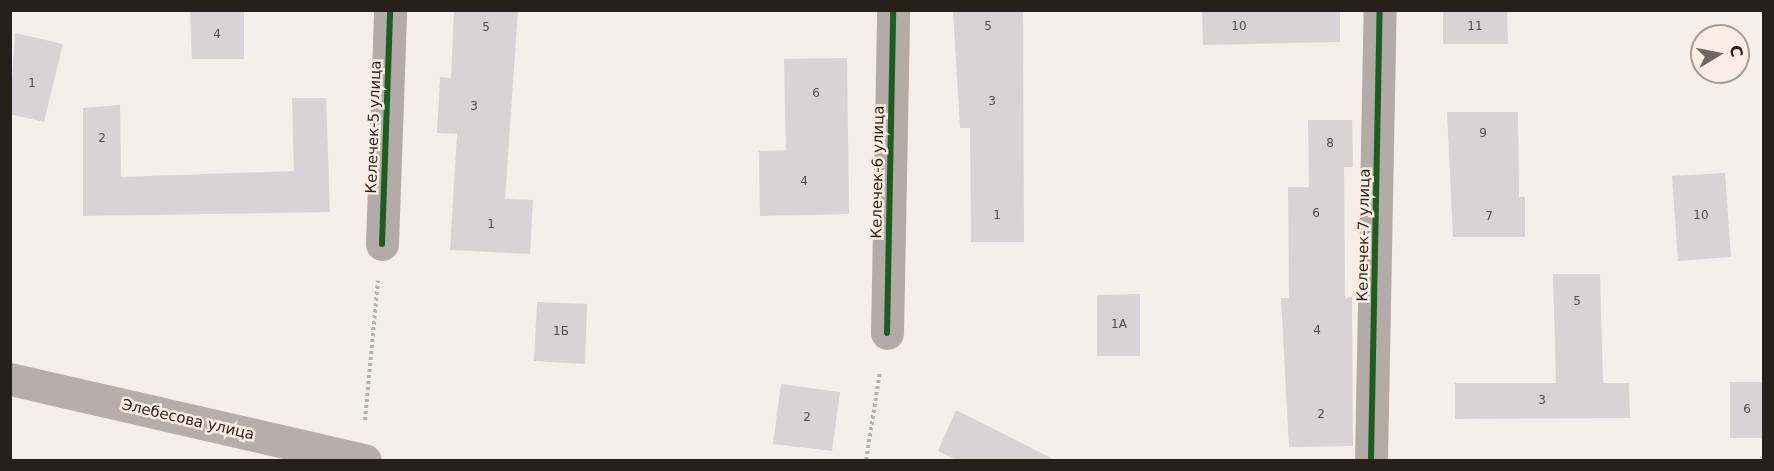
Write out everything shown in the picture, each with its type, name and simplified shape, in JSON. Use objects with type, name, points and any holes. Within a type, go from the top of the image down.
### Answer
[{"type":"main road","name":"Элебесова улица","points":[[10,379],[363,460]]},
{"type":"street","name":"Келечек-5 улица","points":[[382,244],[390,10]]},
{"type":"street","name":"Келечек-6 улица","points":[[887,333],[893,10]]},
{"type":"street","name":"Келечек-7 улица","points":[[1371,460],[1380,10]]},
{"type":"path","points":[[363,460],[382,244]]},
{"type":"path","points":[[866,460],[887,333]]},
{"type":"building","points":[[190,10],[244,10],[244,59],[192,59]]},
{"type":"building","points":[[454,10],[518,10],[505,199],[533,200],[530,254],[450,250],[457,134],[437,133],[440,77],[451,78]]},
{"type":"building","points":[[953,10],[1023,10],[1024,242],[971,242],[970,128],[960,128]]},
{"type":"building","points":[[1202,10],[1340,10],[1340,42],[1203,45]]},
{"type":"building","points":[[1443,10],[1507,10],[1508,44],[1443,44]]},
{"type":"building","points":[[15,33],[63,44],[44,122],[10,114]]},
{"type":"building","points":[[847,58],[849,214],[760,216],[759,151],[786,150],[784,59]]},
{"type":"building","points":[[292,98],[326,98],[330,212],[83,216],[83,108],[120,105],[121,177],[294,171]]},
{"type":"building","points":[[1447,112],[1518,112],[1519,197],[1525,197],[1525,237],[1453,237]]},
{"type":"building","points":[[1308,120],[1352,120],[1353,167],[1344,167],[1345,298],[1352,297],[1353,446],[1289,447],[1281,298],[1289,298],[1288,187],[1309,187]]},
{"type":"building","points":[[1725,173],[1731,257],[1678,261],[1672,176]]},
{"type":"building","points":[[1553,274],[1600,274],[1603,383],[1629,383],[1630,418],[1455,419],[1455,383],[1556,383]]},
{"type":"building","points":[[1140,294],[1140,356],[1097,356],[1097,295]]},
{"type":"building","points":[[537,302],[587,304],[585,364],[534,361]]},
{"type":"building","points":[[1730,382],[1764,382],[1764,438],[1730,438]]},
{"type":"building","points":[[781,384],[840,392],[832,451],[773,444]]},
{"type":"building","points":[[956,410],[1055,460],[956,460],[938,451]]},
{"type":"cycle path","points":[[382,244],[390,10]]},
{"type":"cycle path","points":[[887,333],[893,10]]},
{"type":"cycle path","points":[[1371,460],[1380,10]]}]
